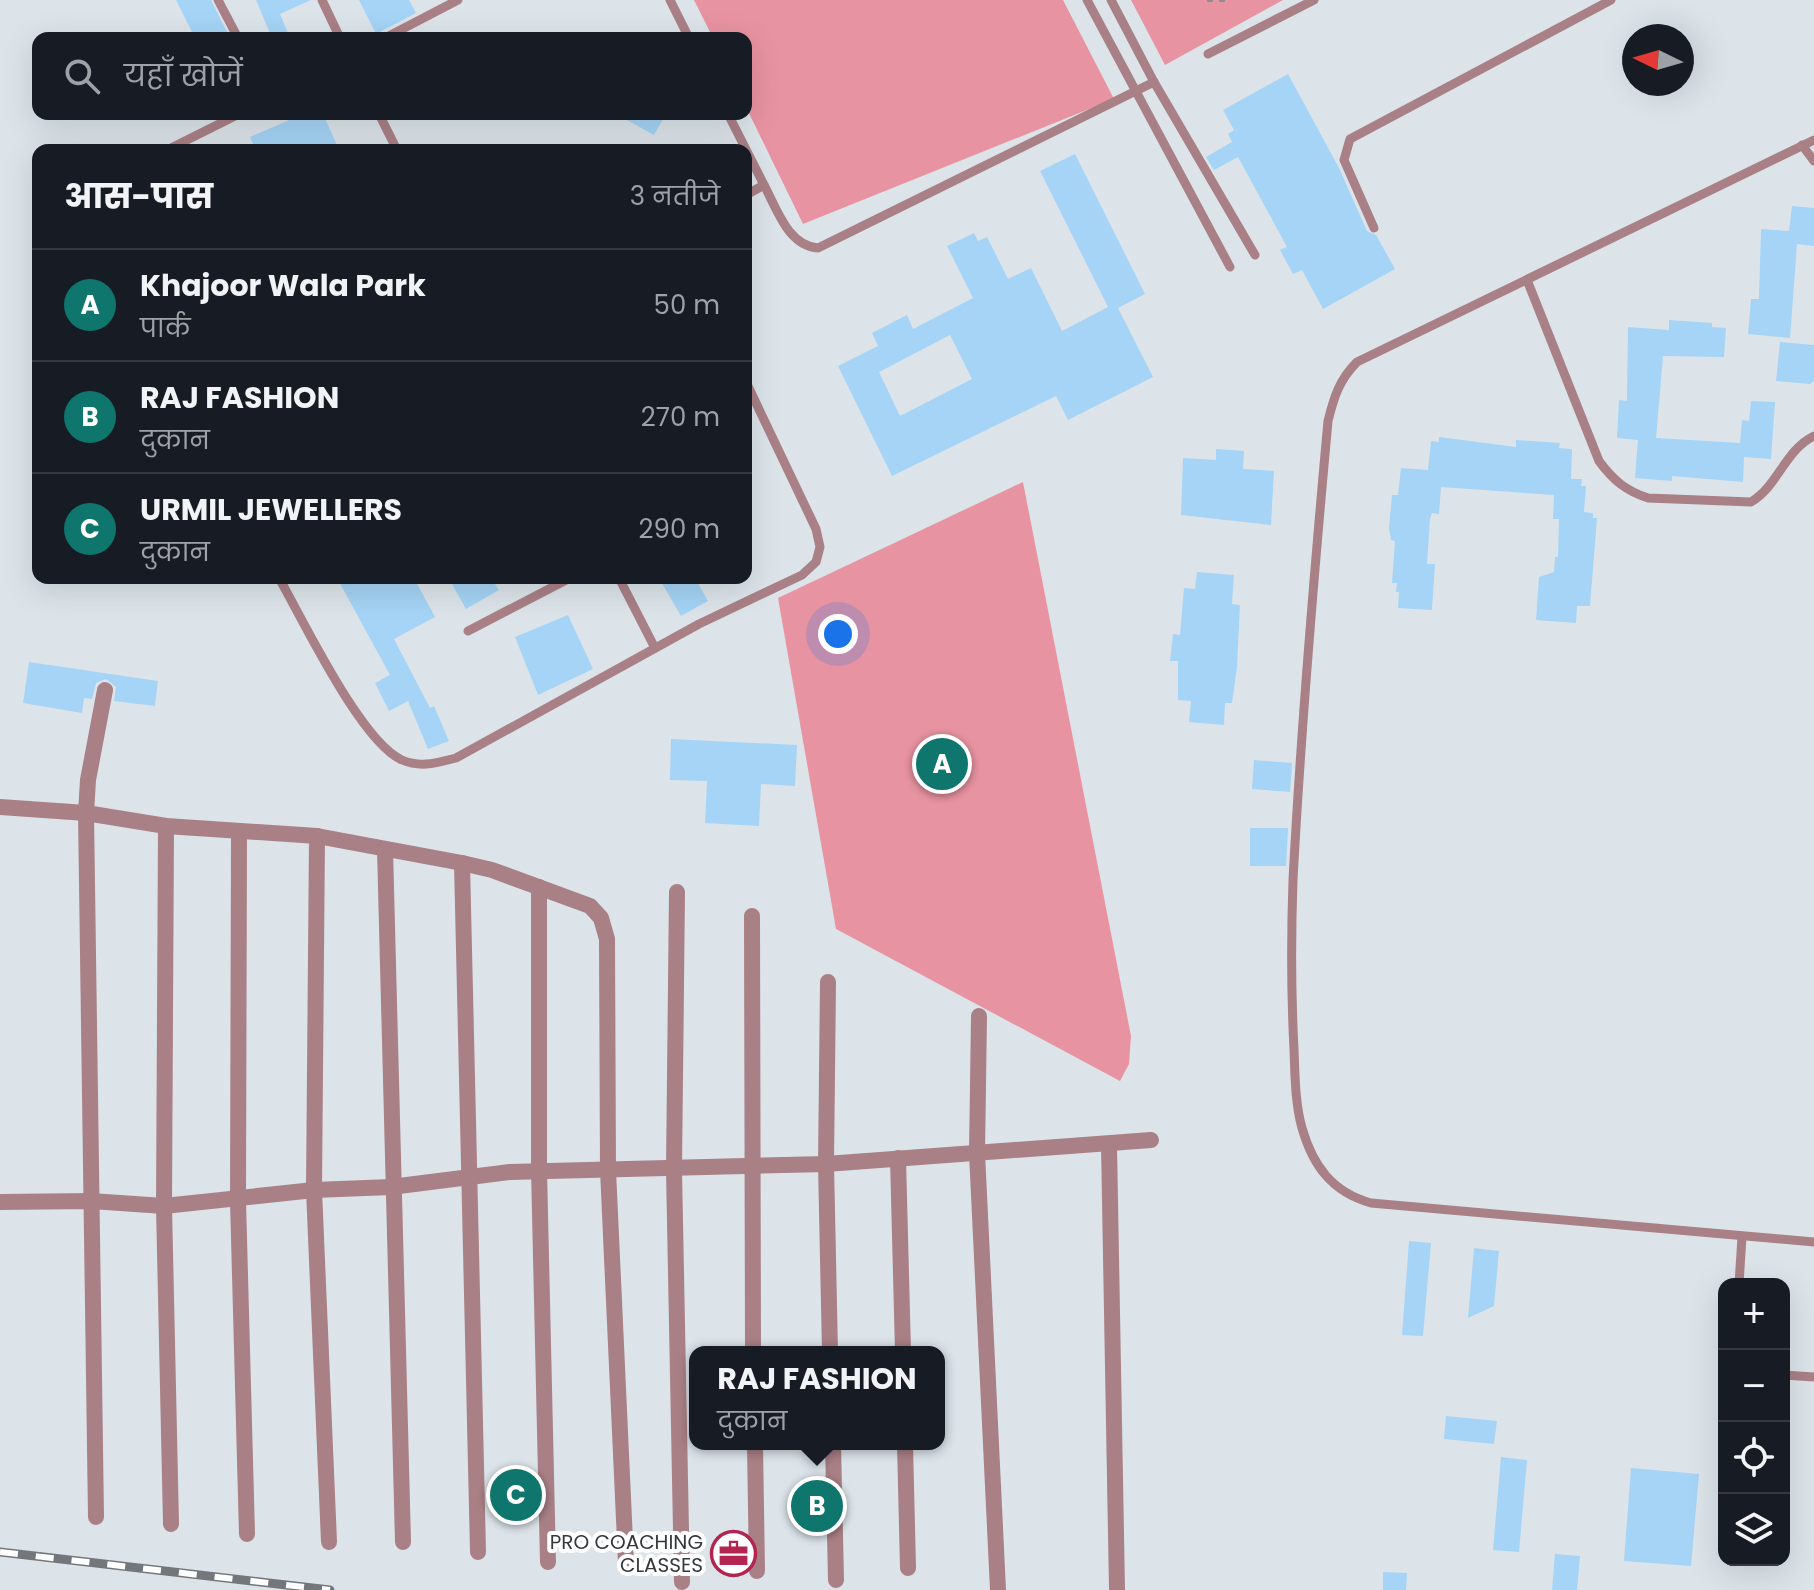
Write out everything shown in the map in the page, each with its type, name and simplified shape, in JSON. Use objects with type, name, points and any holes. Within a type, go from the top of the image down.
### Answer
[{"type":"street","points":[[96,1517],[86,813],[88,780],[105,690]]},
{"type":"street","points":[[0,807],[86,813],[166,826],[317,836],[462,863],[590,906],[601,918],[607,939],[608,1170],[626,1563]]},
{"type":"street","points":[[166,826],[164,1206],[171,1524]]},
{"type":"street","points":[[239,832],[238,1201],[247,1534]]},
{"type":"street","points":[[317,836],[314,1190],[329,1542]]},
{"type":"street","points":[[385,849],[391,1187],[403,1542]]},
{"type":"street","points":[[462,863],[466,1177],[478,1552]]},
{"type":"street","points":[[539,887],[539,1170],[548,1562]]},
{"type":"street","points":[[677,892],[674,1170],[682,1582]]},
{"type":"street","points":[[752,916],[750,1168],[753,1346]]},
{"type":"street","points":[[828,982],[826,1164],[830,1346]]},
{"type":"street","points":[[979,1016],[977,1153],[998,1590]]},
{"type":"street","points":[[0,1202],[91,1201],[164,1206],[238,1201],[314,1190],[391,1187],[539,1170],[750,1168],[1151,1140]]},
{"type":"street","points":[[1109,1145],[1117,1590]]},
{"type":"street","points":[[898,1158],[903,1346]]},
{"type":"street","points":[[755,1450],[757,1571]]},
{"type":"street","points":[[833,1450],[836,1580]]},
{"type":"street","points":[[905,1450],[908,1568]]},
{"type":"lane","points":[[218,0],[235,32]]},
{"type":"lane","points":[[322,0],[337,32]]},
{"type":"lane","points":[[397,32],[458,0]]},
{"type":"lane","points":[[670,0],[686,32]]},
{"type":"lane","points":[[1087,0],[1230,267]]},
{"type":"lane","points":[[1111,0],[1154,82],[1255,255]]},
{"type":"lane","points":[[1208,54],[1314,0]]},
{"type":"lane","points":[[1374,228],[1344,160],[1350,139],[1611,0]]},
{"type":"lane","points":[[752,161],[793,237],[806,247],[818,248],[1132,90],[1135,92],[1154,82]]},
{"type":"lane","points":[[179,144],[227,120]]},
{"type":"lane","points":[[382,120],[394,144]]},
{"type":"lane","points":[[731,120],[743,144]]},
{"type":"lane","points":[[1814,140],[1357,362],[1335,391],[1328,421],[1300,737],[1291,935],[1297,1095],[1302,1128],[1319,1168],[1332,1185],[1350,1197],[1371,1203],[1814,1242]]},
{"type":"lane","points":[[1802,145],[1814,161]]},
{"type":"lane","points":[[752,192],[764,185]]},
{"type":"lane","points":[[1527,280],[1599,461],[1611,478],[1633,493],[1648,498],[1751,502],[1761,496],[1794,450],[1814,436]]},
{"type":"lane","points":[[282,584],[335,677],[382,747],[402,760],[424,766],[456,758],[655,648],[802,575],[816,562],[820,547],[816,529],[752,395]]},
{"type":"lane","points":[[468,631],[558,584]]},
{"type":"lane","points":[[622,584],[655,648]]},
{"type":"lane","points":[[1739,1278],[1742,1237]]},
{"type":"lane","points":[[1790,1375],[1814,1377]]},
{"type":"path","points":[[1207,0],[1225,0]]},
{"type":"shaded area","points":[[694,0],[1063,0],[1114,99],[803,224],[752,119],[752,32],[710,32]]},
{"type":"shaded area","points":[[1131,0],[1283,0],[1165,65]]},
{"type":"shaded area","points":[[1023,482],[1131,1036],[1129,1064],[1120,1081],[836,929],[778,598]]},
{"type":"building","points":[[176,0],[211,0],[227,32],[192,32]]},
{"type":"building","points":[[256,0],[311,0],[280,14],[288,32],[269,32]]},
{"type":"building","points":[[359,0],[409,0],[416,13],[375,32]]},
{"type":"building","points":[[1288,74],[1339,168],[1367,231],[1376,235],[1395,269],[1323,309],[1302,270],[1293,274],[1280,250],[1287,247],[1238,157],[1214,170],[1206,157],[1232,142],[1228,134],[1234,130],[1223,110]]},
{"type":"building","points":[[289,120],[326,120],[337,144],[253,144],[250,137]]},
{"type":"building","points":[[627,120],[663,120],[654,135]]},
{"type":"building","points":[[1075,154],[1145,294],[1118,308],[1153,377],[1068,420],[1056,396],[892,476],[838,366],[878,346],[872,333],[907,315],[913,329],[973,298],[947,246],[974,233],[978,241],[987,237],[1008,279],[1031,268],[1062,331],[1108,307],[1040,171]],"holes":[[[950,335],[972,379],[900,416],[879,372]]]},
{"type":"building","points":[[1792,206],[1814,208],[1814,246],[1797,244],[1790,338],[1748,334],[1751,299],[1759,299],[1761,229],[1789,231]]},
{"type":"building","points":[[1669,320],[1712,323],[1712,327],[1726,328],[1724,357],[1663,356],[1656,438],[1740,443],[1742,420],[1749,421],[1751,401],[1775,402],[1771,459],[1744,457],[1743,482],[1672,476],[1672,481],[1635,478],[1638,440],[1617,438],[1619,400],[1627,401],[1628,327],[1669,330]]},
{"type":"building","points":[[1780,342],[1814,345],[1814,381],[1810,384],[1776,381]]},
{"type":"building","points":[[1439,437],[1516,447],[1516,440],[1560,443],[1559,448],[1572,449],[1571,479],[1582,479],[1581,486],[1586,486],[1584,512],[1593,513],[1593,518],[1597,518],[1590,606],[1577,606],[1576,623],[1536,620],[1539,577],[1554,572],[1555,557],[1558,557],[1559,519],[1553,519],[1554,495],[1441,487],[1439,514],[1432,513],[1430,519],[1427,564],[1435,564],[1432,610],[1398,608],[1397,583],[1392,583],[1395,541],[1391,540],[1389,528],[1392,495],[1398,495],[1401,468],[1428,470],[1431,441],[1439,442]]},
{"type":"building","points":[[1216,449],[1244,451],[1243,469],[1274,471],[1271,525],[1181,515],[1183,458],[1216,460]]},
{"type":"building","points":[[1197,572],[1234,575],[1232,604],[1240,605],[1237,667],[1232,703],[1225,703],[1224,725],[1189,722],[1191,701],[1178,700],[1178,661],[1170,661],[1173,634],[1180,635],[1184,588],[1195,589]]},
{"type":"building","points":[[340,584],[417,584],[435,617],[394,639],[430,708],[434,706],[449,741],[428,749],[408,701],[389,711],[375,683],[390,675]]},
{"type":"building","points":[[452,584],[495,584],[499,590],[466,609]]},
{"type":"building","points":[[662,584],[698,584],[708,601],[681,616]]},
{"type":"building","points":[[568,615],[593,669],[538,695],[515,637]]},
{"type":"building","points":[[29,662],[158,681],[155,706],[114,701],[116,687],[106,679],[96,683],[92,699],[84,698],[82,713],[23,703]]},
{"type":"building","points":[[671,739],[797,745],[795,786],[761,784],[759,826],[705,823],[707,781],[670,780]]},
{"type":"building","points":[[1254,760],[1292,763],[1290,792],[1252,789]]},
{"type":"building","points":[[1250,828],[1288,828],[1286,866],[1250,866]]},
{"type":"building","points":[[1409,1241],[1431,1243],[1423,1336],[1402,1335]]},
{"type":"building","points":[[1474,1248],[1499,1251],[1494,1306],[1468,1318]]},
{"type":"building","points":[[1446,1416],[1497,1421],[1494,1444],[1444,1439]]},
{"type":"building","points":[[1501,1457],[1527,1460],[1519,1552],[1493,1550]]},
{"type":"building","points":[[1631,1468],[1699,1474],[1691,1566],[1624,1561]]},
{"type":"building","points":[[1555,1554],[1580,1556],[1577,1590],[1552,1590]]},
{"type":"building","points":[[1383,1572],[1407,1573],[1406,1590],[1383,1590]]},
{"type":"railway","points":[[0,1552],[330,1590]]},
{"type":"place","name":"Khajoor Wala Park","points":[[942,764]]},
{"type":"place","name":"URMIL JEWELLERS","points":[[516,1495]]},
{"type":"place","name":"RAJ FASHION","points":[[817,1506]]},
{"type":"place","name":"PRO COACHING CLASSES","points":[[734,1554]]}]
